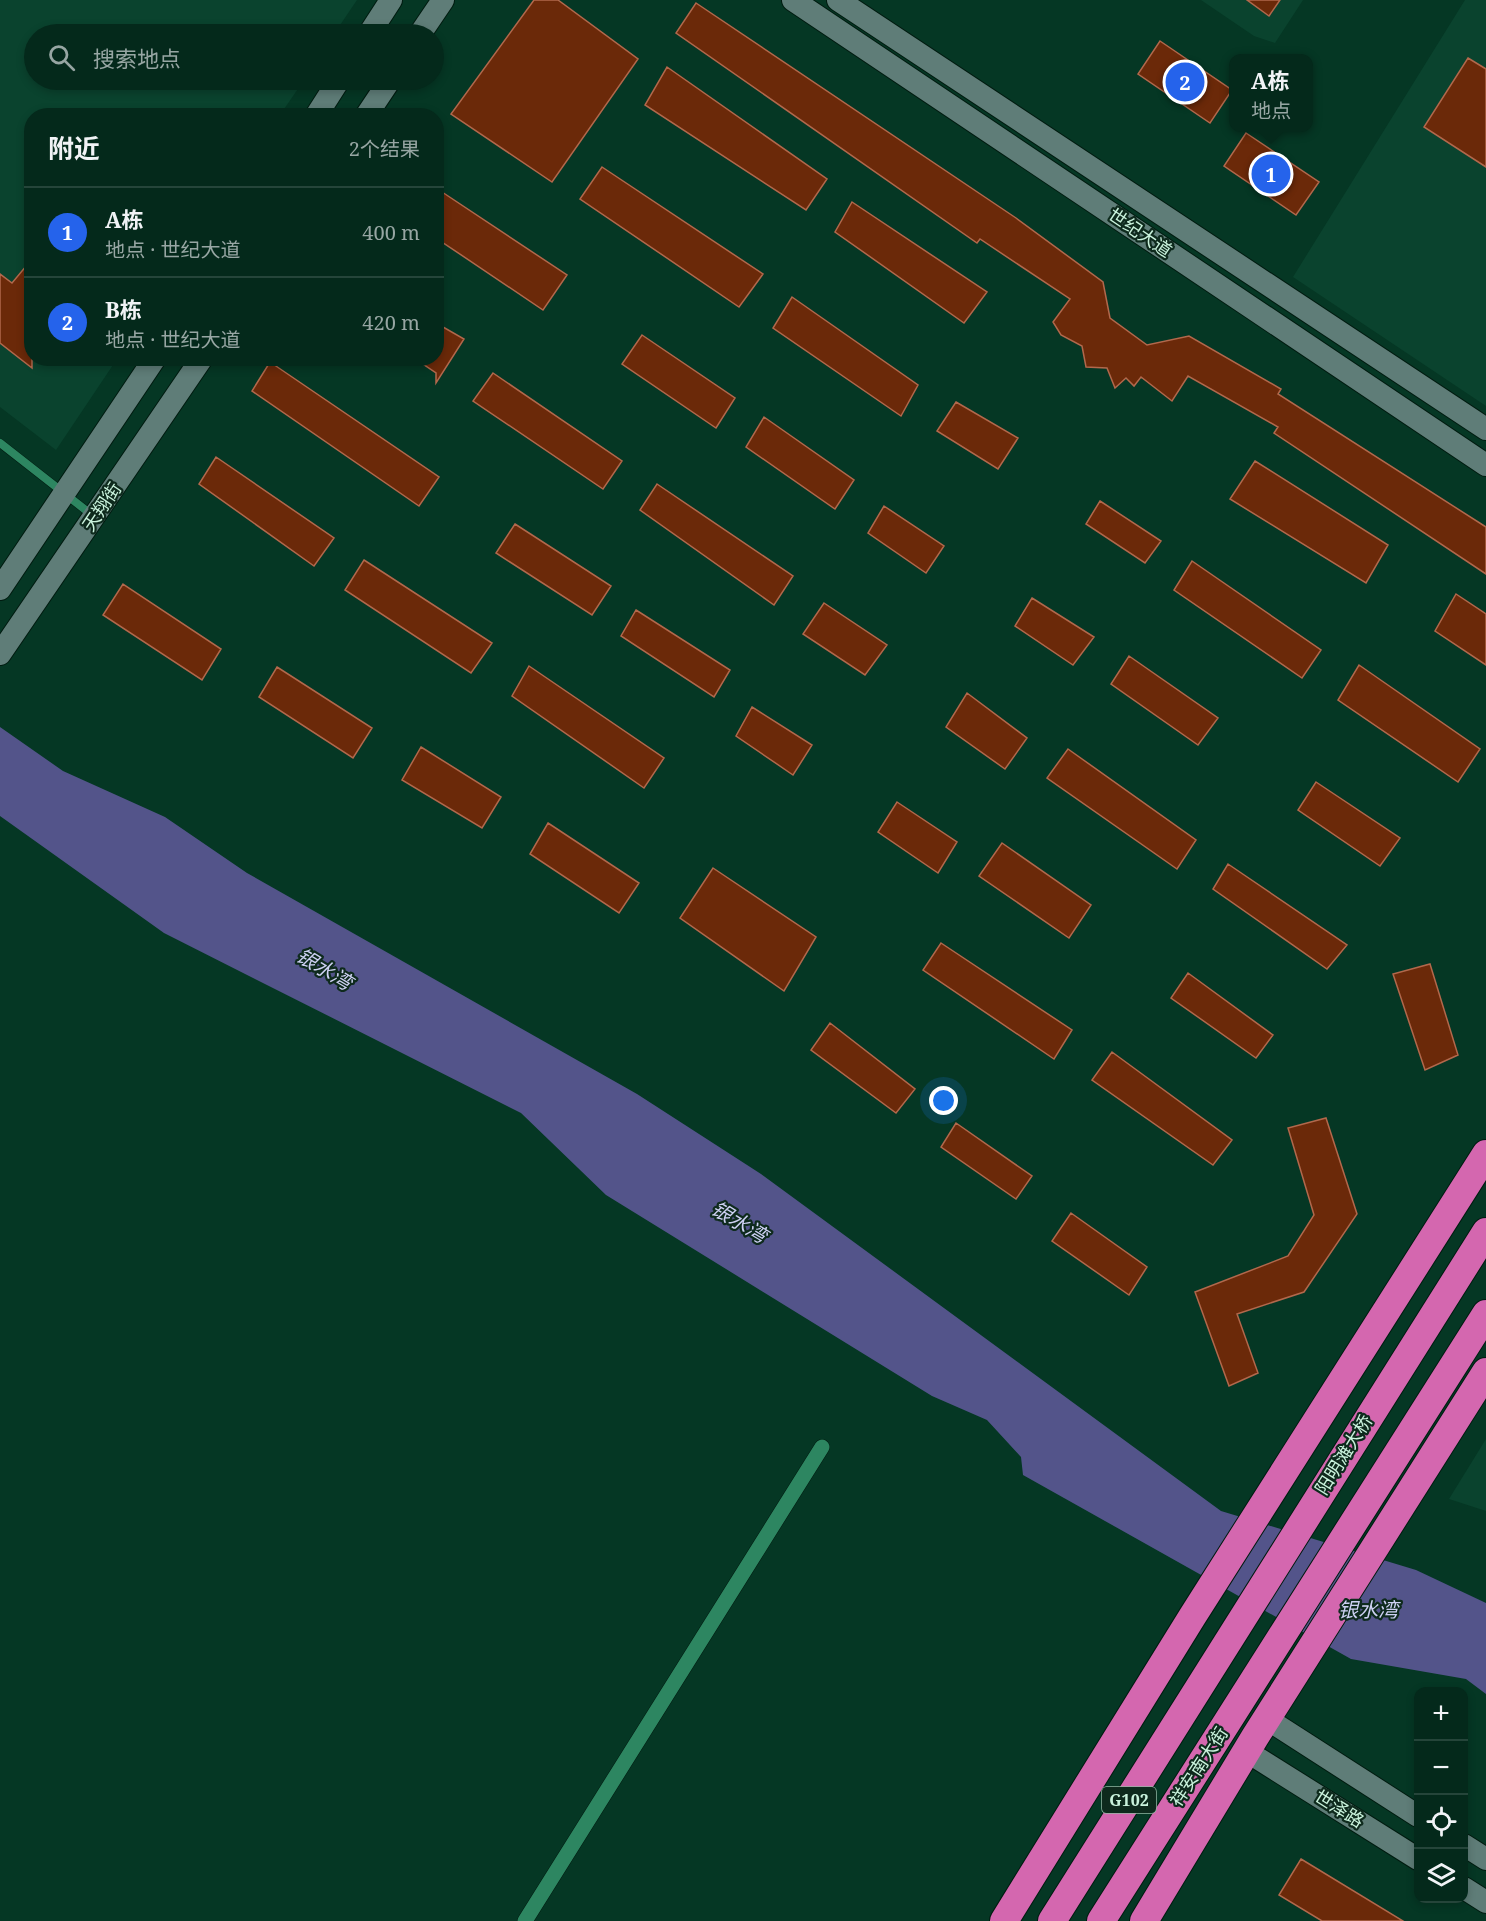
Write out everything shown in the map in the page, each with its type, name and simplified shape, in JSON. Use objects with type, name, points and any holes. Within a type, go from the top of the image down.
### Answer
[{"type":"highway","points":[[1004,1921],[1192,1617],[1486,1154]]},
{"type":"highway","name":"阳明滩大桥","points":[[1053,1919],[1486,1232]]},
{"type":"highway","name":"祥安南大街","points":[[1101,1921],[1486,1314]]},
{"type":"highway","points":[[1402,1519],[1486,1372]]},
{"type":"highway","points":[[1154,1921],[1259,1759],[1312,1662],[1402,1519],[1486,1396]]},
{"type":"highway","points":[[1144,1921],[1255,1737],[1312,1662]]},
{"type":"highway","points":[[1113,1921],[1123,1887]]},
{"type":"main road","points":[[375,24],[391,0]]},
{"type":"main road","points":[[427,24],[443,0]]},
{"type":"main road","name":"世纪大道","points":[[793,0],[1486,465]]},
{"type":"main road","name":"世纪大道","points":[[838,0],[1486,429]]},
{"type":"main road","points":[[321,108],[333,90]]},
{"type":"main road","points":[[371,108],[383,90]]},
{"type":"main road","name":"天翔街","points":[[0,589],[150,366]]},
{"type":"main road","name":"天翔街","points":[[0,654],[197,366]]},
{"type":"main road","name":"世泽路","points":[[1278,1726],[1414,1813]]},
{"type":"main road","name":"世泽路","points":[[1259,1759],[1414,1856]]},
{"type":"main road","points":[[1468,1848],[1486,1859]]},
{"type":"main road","points":[[1468,1891],[1486,1902]]},
{"type":"street","points":[[525,1921],[822,1447]]},
{"type":"lane","points":[[0,443],[95,517]]},
{"type":"shaded area","points":[[0,0],[357,0],[341,24],[24,24],[24,90],[297,90],[285,108],[24,108],[24,366],[112,366],[56,450],[0,407]]},
{"type":"shaded area","points":[[1201,0],[1303,0],[1275,43],[1254,36]]},
{"type":"shaded area","points":[[1465,0],[1486,0],[1486,406],[1293,277]]},
{"type":"shaded area","points":[[1486,1439],[1486,1511],[1449,1499]]},
{"type":"water","name":"银水湾","points":[[0,727],[63,771],[165,817],[247,873],[637,1094],[761,1174],[1221,1511],[1416,1570],[1486,1603],[1486,1694],[1466,1679],[1351,1659],[1023,1475],[1021,1457],[987,1420],[932,1396],[606,1195],[521,1113],[164,933],[0,816]]},
{"type":"building","points":[[534,0],[558,0],[638,59],[552,182],[451,114]]},
{"type":"building","points":[[1247,0],[1280,0],[1269,16]]},
{"type":"building","points":[[696,3],[1016,218],[1103,282],[1110,318],[1147,345],[1189,336],[1281,389],[1278,394],[1486,527],[1486,574],[1274,433],[1278,427],[1188,376],[1172,401],[1141,377],[1134,386],[1126,378],[1115,388],[1107,368],[1086,367],[1082,346],[1061,335],[1053,322],[1070,299],[980,239],[977,243],[676,33]]},
{"type":"building","points":[[1160,41],[1229,88],[1229,94],[1210,123],[1138,74]]},
{"type":"building","points":[[1468,58],[1486,69],[1486,167],[1424,127]]},
{"type":"building","points":[[667,67],[827,179],[806,210],[645,105]]},
{"type":"building","points":[[1246,133],[1319,182],[1296,215],[1224,166]]},
{"type":"building","points":[[602,167],[763,274],[739,307],[580,199]]},
{"type":"building","points":[[444,193],[567,275],[543,310],[444,243]]},
{"type":"building","points":[[852,202],[987,292],[964,323],[835,232]]},
{"type":"building","points":[[24,269],[24,362],[0,343],[0,274],[12,283]]},
{"type":"building","points":[[792,297],[918,385],[901,416],[773,328]]},
{"type":"building","points":[[444,328],[464,339],[436,383],[436,373],[426,366],[444,366]]},
{"type":"building","points":[[642,335],[735,398],[716,428],[622,364]]},
{"type":"building","points":[[268,366],[276,366],[439,477],[419,506],[252,391]]},
{"type":"building","points":[[493,373],[622,461],[603,489],[473,401]]},
{"type":"building","points":[[956,402],[1018,438],[998,469],[937,431]]},
{"type":"building","points":[[764,417],[854,480],[835,509],[746,447]]},
{"type":"building","points":[[216,457],[334,538],[314,566],[199,484]]},
{"type":"building","points":[[1255,461],[1388,545],[1366,583],[1230,499]]},
{"type":"building","points":[[657,484],[793,576],[774,605],[640,510]]},
{"type":"building","points":[[1100,501],[1161,541],[1145,563],[1086,524]]},
{"type":"building","points":[[884,506],[944,546],[926,573],[868,533]]},
{"type":"building","points":[[515,524],[611,586],[592,615],[496,553]]},
{"type":"building","points":[[364,560],[492,643],[471,673],[345,590]]},
{"type":"building","points":[[1192,561],[1321,650],[1302,678],[1174,590]]},
{"type":"building","points":[[123,584],[221,649],[202,680],[103,615]]},
{"type":"building","points":[[1456,594],[1486,614],[1486,665],[1435,631]]},
{"type":"building","points":[[1032,598],[1094,637],[1073,665],[1015,626]]},
{"type":"building","points":[[824,603],[887,645],[865,675],[803,634]]},
{"type":"building","points":[[636,610],[730,670],[714,697],[621,636]]},
{"type":"building","points":[[1129,656],[1218,718],[1198,745],[1111,684]]},
{"type":"building","points":[[1359,665],[1480,749],[1458,782],[1338,700]]},
{"type":"building","points":[[529,666],[664,758],[644,788],[512,696]]},
{"type":"building","points":[[277,667],[372,728],[353,758],[259,697]]},
{"type":"building","points":[[967,693],[1027,738],[1005,769],[946,727]]},
{"type":"building","points":[[752,707],[812,745],[793,775],[736,736]]},
{"type":"building","points":[[421,747],[501,797],[482,828],[402,780]]},
{"type":"building","points":[[1068,749],[1196,840],[1177,869],[1047,778]]},
{"type":"building","points":[[1316,782],[1400,838],[1380,866],[1298,810]]},
{"type":"building","points":[[897,802],[957,842],[938,873],[878,832]]},
{"type":"building","points":[[548,823],[639,883],[619,913],[530,854]]},
{"type":"building","points":[[1002,843],[1091,905],[1069,938],[979,876]]},
{"type":"building","points":[[1228,864],[1347,945],[1327,969],[1213,889]]},
{"type":"building","points":[[713,868],[816,937],[784,991],[680,918]]},
{"type":"building","points":[[941,943],[1072,1030],[1054,1059],[923,970]]},
{"type":"building","points":[[1430,964],[1458,1055],[1425,1070],[1393,974]]},
{"type":"building","points":[[1188,973],[1273,1035],[1256,1058],[1171,998]]},
{"type":"building","points":[[830,1023],[915,1089],[896,1113],[811,1050]]},
{"type":"building","points":[[1112,1052],[1232,1140],[1213,1165],[1092,1080]]},
{"type":"building","points":[[1326,1118],[1357,1214],[1304,1292],[1237,1314],[1258,1373],[1229,1386],[1195,1292],[1288,1256],[1314,1215],[1288,1128]]},
{"type":"building","points":[[956,1123],[1032,1176],[1016,1199],[941,1147]]},
{"type":"building","points":[[1071,1213],[1147,1267],[1129,1295],[1052,1241]]},
{"type":"building","points":[[1301,1859],[1403,1921],[1322,1921],[1279,1895]]},
{"type":"place","name":"B栋","points":[[1185,82]]},
{"type":"place","name":"A栋","points":[[1271,174]]}]
